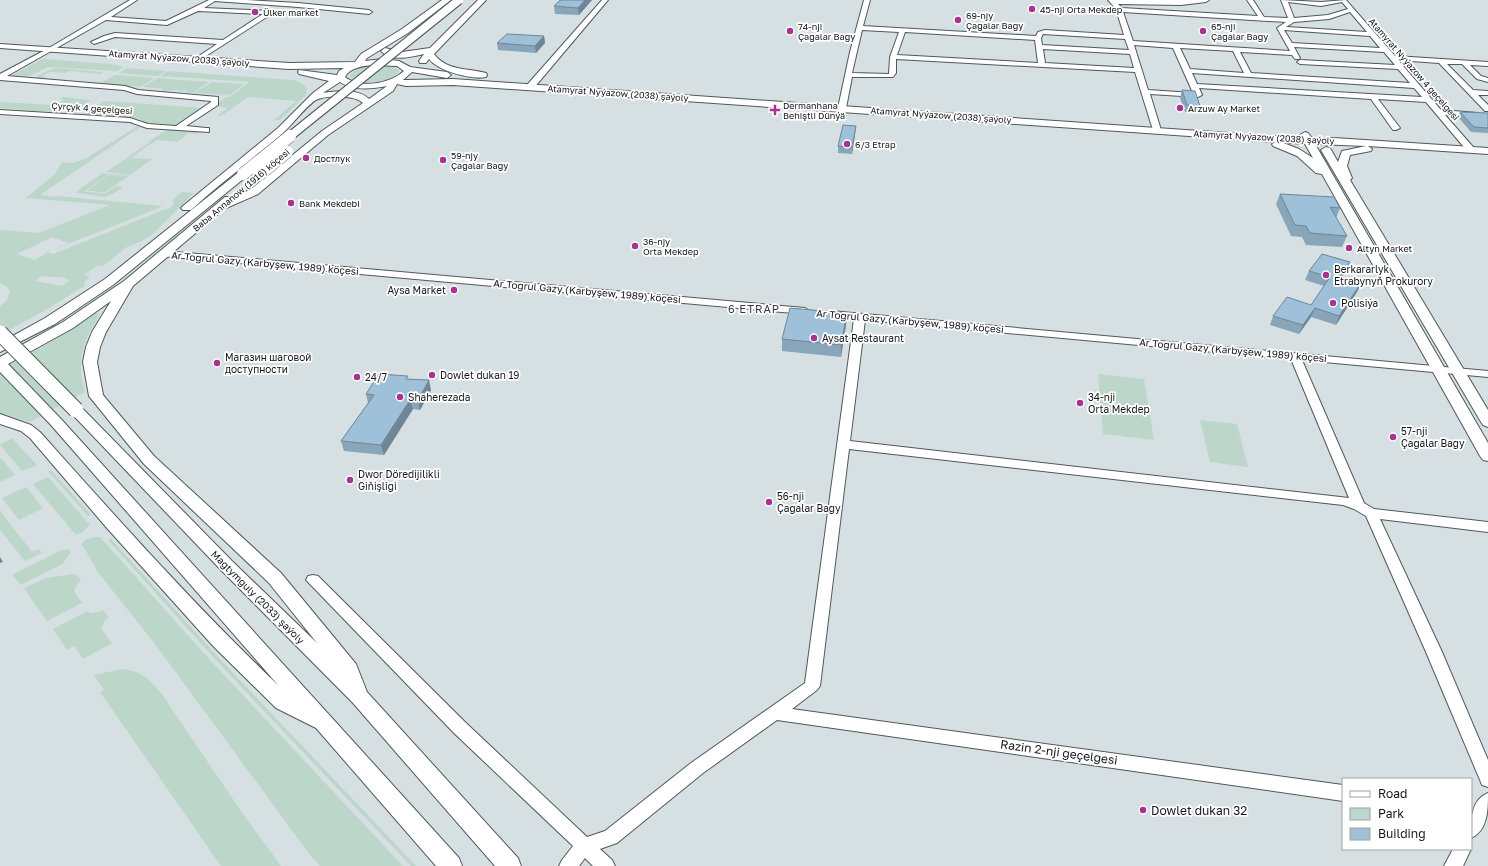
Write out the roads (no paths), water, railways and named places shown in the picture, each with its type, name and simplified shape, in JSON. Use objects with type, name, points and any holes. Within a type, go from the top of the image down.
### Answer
[{"type":"main road","points":[[147,252],[198,197],[280,130],[313,90],[340,78],[340,75],[344,71],[358,65],[362,58],[424,19],[448,0]]},
{"type":"main road","name":"Baba Annanow (1916) köçesi","points":[[0,348],[70,309],[109,282],[458,0]]},
{"type":"main road","points":[[344,105],[471,0]]},
{"type":"main road","points":[[222,206],[254,192],[326,133],[390,89],[394,82],[405,76],[408,69],[419,65],[459,21],[482,0]]},
{"type":"main road","points":[[385,44],[383,49],[385,51],[399,54],[431,52]]},
{"type":"main road","name":"Atamyrat Nyýazow (2038) şaýoly","points":[[0,46],[47,52],[300,72],[328,78],[340,78],[347,83],[360,86],[394,82],[532,84]]},
{"type":"main road","name":"Atamyrat Nyýazow (2038) şaýoly","points":[[0,51],[198,59],[290,66],[358,65],[389,62],[403,65],[408,69],[532,84],[1313,138],[1334,141],[1468,147],[1488,146]]},
{"type":"main road","points":[[198,59],[250,59],[313,62],[352,57],[372,51]]},
{"type":"main road","points":[[431,52],[440,66],[452,70],[532,84]]},
{"type":"main road","points":[[144,60],[165,66],[276,74]]},
{"type":"main road","points":[[294,76],[313,90],[338,95],[352,95],[363,98],[368,103]]},
{"type":"main road","points":[[379,96],[408,89],[432,86],[504,89],[532,84]]},
{"type":"main road","points":[[1156,127],[1265,141],[1290,148],[1309,159],[1337,189]]},
{"type":"main road","points":[[1313,138],[1337,189],[1488,456]]},
{"type":"main road","points":[[1313,138],[1351,190],[1488,422]]},
{"type":"main road","name":"Baba Annanow (1916) köçesi","points":[[0,364],[68,325],[128,284],[295,145]]},
{"type":"main road","points":[[1351,190],[1342,166],[1346,152],[1365,149],[1468,147]]},
{"type":"main road","name":"Atamyrat Nyýazow (2038) şaýoly","points":[[1468,147],[1488,151]]},
{"type":"main road","points":[[128,284],[99,332],[93,347],[90,362],[90,373],[96,396],[149,460],[275,578],[349,669],[360,698]]},
{"type":"main road","name":"Magtymguly (2033) şaýoly","points":[[0,333],[226,565],[360,698],[510,866]]},
{"type":"main road","points":[[0,364],[56,422],[451,866]]},
{"type":"main road","points":[[0,419],[26,428],[35,435],[112,523],[221,642],[283,702],[326,725]]},
{"type":"street","points":[[0,77],[47,52],[134,0]]},
{"type":"street","points":[[104,18],[167,23],[214,0],[286,4],[369,12]]},
{"type":"street","points":[[532,84],[604,0]]},
{"type":"street","points":[[843,106],[848,75],[867,0]]},
{"type":"street","points":[[1112,1],[1156,1],[1181,3],[1206,0]]},
{"type":"street","points":[[1250,0],[1262,18]]},
{"type":"street","points":[[1292,20],[1284,0],[1321,4],[1343,0]]},
{"type":"street","name":"Atamyrat Nyýazow 4 geçelgesi","points":[[1343,0],[1384,50],[1440,112],[1468,147]]},
{"type":"street","points":[[1112,1],[1120,10],[1137,70],[1156,127]]},
{"type":"street","points":[[198,59],[286,4]]},
{"type":"street","points":[[197,9],[270,13]]},
{"type":"street","points":[[1120,10],[1292,20],[1329,17],[1351,10]]},
{"type":"street","points":[[1280,28],[1292,20]]},
{"type":"street","points":[[94,42],[115,35],[140,22]]},
{"type":"street","points":[[860,28],[1038,38]]},
{"type":"street","points":[[1280,28],[1371,34]]},
{"type":"street","points":[[1280,28],[1305,70],[1416,86]]},
{"type":"street","points":[[848,75],[890,76],[893,73],[893,57],[903,30]]},
{"type":"street","points":[[1042,65],[1038,38],[1040,33],[1045,32],[1176,46],[1294,53]]},
{"type":"street","points":[[115,35],[224,42]]},
{"type":"street","points":[[1290,45],[1384,50]]},
{"type":"street","points":[[1144,92],[1198,95],[1176,46]]},
{"type":"street","points":[[1039,47],[1132,52]]},
{"type":"street","points":[[1235,49],[1264,90]]},
{"type":"street","points":[[893,57],[1137,70]]},
{"type":"street","points":[[1392,58],[1487,64]]},
{"type":"street","points":[[1441,61],[1488,108]]},
{"type":"street","points":[[1463,62],[1479,78],[1488,80]]},
{"type":"street","points":[[1188,71],[1253,75],[1305,70],[1400,67]]},
{"type":"street","points":[[0,77],[125,88],[137,92],[215,99],[215,103],[178,128]]},
{"type":"street","points":[[1194,86],[1429,100]]},
{"type":"street","points":[[1471,92],[1488,93]]},
{"type":"street","points":[[1373,97],[1396,128]]},
{"type":"street","name":"Çyrçyk 4 geçelgesi","points":[[0,112],[130,120],[147,126],[206,130]]},
{"type":"street","points":[[1440,112],[1488,115]]},
{"type":"street","name":"Ar Togrul Gazy (Karbyşew, 1989) köçesi","points":[[164,254],[480,281],[1488,374]]},
{"type":"street","points":[[568,866],[584,846],[611,837],[698,768],[812,686],[860,316]]},
{"type":"street","points":[[1295,356],[1365,509],[1434,652],[1488,780]]},
{"type":"street","points":[[843,444],[1344,501],[1365,509],[1488,527]]},
{"type":"street","points":[[313,580],[460,728],[606,866]]},
{"type":"street","name":"Razin 2-nji geçelgesi","points":[[774,713],[1342,793]]},
{"type":"street","points":[[1472,828],[1480,808]]},
{"type":"street","points":[[1453,866],[1461,850]]},
{"type":"place","name":"45-nji Orta Mekdep","points":[[1032,9]]},
{"type":"place","name":"Ülker market","points":[[255,12]]},
{"type":"place","name":"69-njy Çagalar Bagy","points":[[958,20]]},
{"type":"place","name":"74-nji Çagalar Bagy","points":[[790,31]]},
{"type":"place","name":"65-nji Çagalar Bagy","points":[[1203,31]]},
{"type":"place","name":"Arzuw Ay Market","points":[[1180,108]]},
{"type":"place","name":"Dermanhana Behiştli Dünýä","points":[[775,110]]},
{"type":"place","name":"6/3 Etrap","points":[[847,144]]},
{"type":"place","name":"Достлук","points":[[306,158]]},
{"type":"place","name":"59-njy Çagalar Bagy","points":[[443,160]]},
{"type":"place","name":"Bank Mekdebi","points":[[291,203]]},
{"type":"place","name":"36-njy Orta Mekdep","points":[[635,246]]},
{"type":"place","name":"Altyn Market","points":[[1349,248]]},
{"type":"place","name":"Berkararlyk Etrabynyň Prokurory","points":[[1326,275]]},
{"type":"place","name":"Aysa Market","points":[[454,290]]},
{"type":"place","name":"Polisiýa","points":[[1333,303]]},
{"type":"place","name":"Aysat Restaurant","points":[[814,338]]},
{"type":"place","name":"Магазин шаговой доступности","points":[[217,363]]},
{"type":"place","name":"Dowlet dukan 19","points":[[432,375]]},
{"type":"place","name":"24/7","points":[[357,377]]},
{"type":"place","name":"Shaherezada","points":[[400,397]]},
{"type":"place","name":"34-nji Orta Mekdep","points":[[1080,403]]},
{"type":"place","name":"57-nji Çagalar Bagy","points":[[1393,437]]},
{"type":"place","name":"Dwor Döredijilikli Giňişligi","points":[[350,480]]},
{"type":"place","name":"56-nji Çagalar Bagy","points":[[769,502]]},
{"type":"place","name":"Dowlet dukan 32","points":[[1143,810]]},
{"type":"district","name":"6 ETRAP","points":[[754,308]]}]
